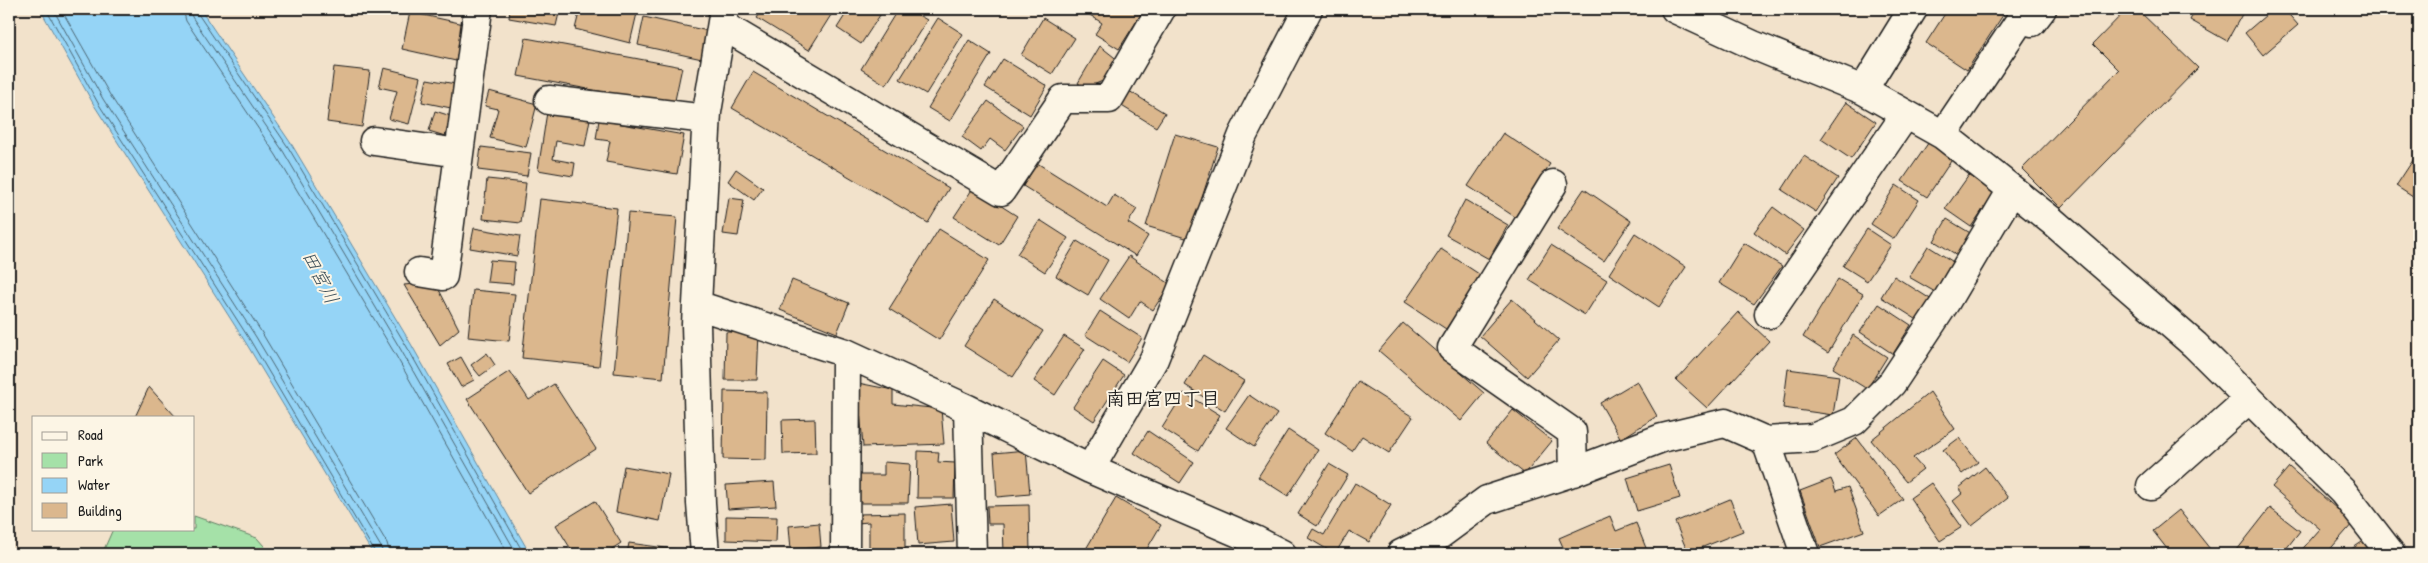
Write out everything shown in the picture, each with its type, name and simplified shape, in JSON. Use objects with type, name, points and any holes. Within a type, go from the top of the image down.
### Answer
[{"type":"street","points":[[419,272],[443,276],[478,9]]},
{"type":"street","points":[[705,554],[700,493],[697,305],[706,119],[723,17],[1002,191],[1063,99],[1109,99],[1161,9]]},
{"type":"street","points":[[1090,469],[1154,359],[1243,135],[1308,9]]},
{"type":"street","points":[[1675,9],[1753,45],[1863,90],[1942,135],[2052,221],[2188,338],[2343,492],[2391,554]]},
{"type":"street","points":[[1863,90],[1913,9]]},
{"type":"street","points":[[1942,135],[2021,19],[2032,22],[2042,9]]},
{"type":"street","points":[[549,100],[706,119]]},
{"type":"street","points":[[1769,314],[1906,114]]},
{"type":"street","points":[[374,140],[459,153]]},
{"type":"street","points":[[1553,184],[1452,348],[1572,432],[1573,472]]},
{"type":"street","points":[[1401,554],[1438,536],[1487,500],[1573,472],[1662,438],[1725,423],[1766,441],[1813,438],[1854,421],[1886,389],[1945,304],[2012,190]]},
{"type":"street","points":[[697,305],[846,353],[968,409],[1090,469],[1255,540],[1282,554]]},
{"type":"street","points":[[845,554],[846,353]]},
{"type":"street","points":[[2151,486],[2249,399]]},
{"type":"street","points":[[968,409],[972,554]]},
{"type":"street","points":[[1766,441],[1805,554]]},
{"type":"green space","points":[[195,516],[257,538],[271,554],[102,554],[113,530],[195,530]]},
{"type":"water","name":"田宮川","points":[[40,9],[200,9],[292,145],[411,344],[530,554],[373,554],[246,343],[94,105]]},
{"type":"building","points":[[427,9],[461,9],[461,12]]},
{"type":"building","points":[[510,9],[560,9],[556,26],[509,18]]},
{"type":"building","points":[[580,9],[638,9],[630,43],[575,29]]},
{"type":"building","points":[[763,9],[821,9],[831,15],[809,50],[757,18]]},
{"type":"building","points":[[849,9],[884,9],[861,44],[837,28]]},
{"type":"building","points":[[898,9],[908,9],[927,20],[886,85],[861,69]]},
{"type":"building","points":[[1086,9],[1139,9],[1143,11],[1119,49],[1095,34],[1102,23],[1084,11]]},
{"type":"building","points":[[1948,9],[2007,9],[1967,70],[1926,43]]},
{"type":"building","points":[[2127,9],[2137,9],[2198,68],[2061,208],[2022,169],[2119,70],[2093,44]]},
{"type":"building","points":[[2164,9],[2179,9],[2174,15]]},
{"type":"building","points":[[2196,9],[2245,9],[2227,41],[2190,20]]},
{"type":"building","points":[[2273,9],[2284,9],[2298,25],[2263,55],[2245,33]]},
{"type":"building","points":[[410,12],[464,24],[456,61],[402,49]]},
{"type":"building","points":[[644,17],[708,31],[702,59],[638,45]]},
{"type":"building","points":[[938,18],[963,34],[926,94],[900,79]]},
{"type":"building","points":[[1043,18],[1075,38],[1052,74],[1021,55]]},
{"type":"building","points":[[526,38],[682,67],[674,105],[518,76]]},
{"type":"building","points":[[969,40],[991,54],[950,121],[928,108]]},
{"type":"building","points":[[1100,46],[1119,61],[1105,80],[1086,88],[1078,83]]},
{"type":"building","points":[[1003,59],[1047,86],[1030,115],[985,87]]},
{"type":"building","points":[[334,67],[370,71],[362,127],[327,122]]},
{"type":"building","points":[[384,68],[421,77],[409,124],[389,119],[397,91],[379,87]]},
{"type":"building","points":[[753,72],[949,188],[928,223],[732,108]]},
{"type":"building","points":[[427,79],[456,84],[451,108],[422,102]]},
{"type":"building","points":[[489,91],[537,104],[526,147],[490,138],[498,109],[485,106]]},
{"type":"building","points":[[1129,91],[1165,113],[1156,127],[1120,105]]},
{"type":"building","points":[[988,101],[1023,126],[1005,150],[990,139],[981,151],[962,137]]},
{"type":"building","points":[[1846,102],[1876,122],[1851,159],[1821,139]]},
{"type":"building","points":[[435,111],[451,116],[445,136],[429,131]]},
{"type":"building","points":[[547,112],[590,119],[585,146],[556,141],[553,159],[575,163],[573,176],[538,170]]},
{"type":"building","points":[[599,120],[684,135],[677,174],[606,162],[610,141],[596,139]]},
{"type":"building","points":[[1503,133],[1550,164],[1515,217],[1468,186]]},
{"type":"building","points":[[1175,134],[1218,147],[1189,239],[1146,226]]},
{"type":"building","points":[[1931,139],[1955,155],[1927,197],[1902,181]]},
{"type":"building","points":[[481,147],[531,153],[527,176],[478,170]]},
{"type":"building","points":[[2419,151],[2419,201],[2396,186]]},
{"type":"building","points":[[1804,156],[1838,178],[1816,212],[1782,190]]},
{"type":"building","points":[[1037,163],[1107,207],[1114,195],[1137,209],[1128,223],[1148,236],[1136,256],[1023,186]]},
{"type":"building","points":[[736,169],[763,188],[754,200],[728,181]]},
{"type":"building","points":[[1969,175],[1994,193],[1971,227],[1945,209]]},
{"type":"building","points":[[487,179],[526,183],[521,223],[483,219]]},
{"type":"building","points":[[1896,185],[1919,200],[1894,239],[1871,224]]},
{"type":"building","points":[[973,188],[1017,216],[999,245],[954,217]]},
{"type":"building","points":[[1584,189],[1631,221],[1604,261],[1557,229]]},
{"type":"building","points":[[729,198],[744,200],[738,236],[723,234]]},
{"type":"building","points":[[540,199],[617,208],[599,366],[522,358]]},
{"type":"building","points":[[1465,200],[1508,225],[1489,259],[1446,235]]},
{"type":"building","points":[[1773,207],[1804,230],[1785,255],[1754,232]]},
{"type":"building","points":[[628,213],[677,217],[663,378],[614,373]]},
{"type":"building","points":[[1947,219],[1972,234],[1962,258],[1934,241]]},
{"type":"building","points":[[1040,220],[1068,238],[1045,272],[1017,254]]},
{"type":"building","points":[[474,228],[520,236],[517,256],[470,248]]},
{"type":"building","points":[[939,229],[989,260],[939,340],[889,309]]},
{"type":"building","points":[[1867,229],[1891,245],[1867,281],[1843,266]]},
{"type":"building","points":[[1635,233],[1686,267],[1659,307],[1609,274]]},
{"type":"building","points":[[1077,241],[1108,260],[1088,295],[1056,276]]},
{"type":"building","points":[[1744,243],[1782,266],[1754,304],[1719,283]]},
{"type":"building","points":[[1551,245],[1607,280],[1585,315],[1529,280]]},
{"type":"building","points":[[1928,246],[1955,263],[1937,293],[1909,277]]},
{"type":"building","points":[[1441,249],[1482,276],[1446,329],[1405,302]]},
{"type":"building","points":[[1129,256],[1170,284],[1153,310],[1140,301],[1129,319],[1100,299]]},
{"type":"building","points":[[490,260],[515,262],[513,284],[487,282]]},
{"type":"building","points":[[1894,276],[1932,300],[1919,321],[1881,297]]},
{"type":"building","points":[[1838,279],[1863,294],[1828,353],[1803,337]]},
{"type":"building","points":[[792,280],[849,303],[837,333],[780,310]]},
{"type":"building","points":[[435,282],[459,329],[440,345],[404,285]]},
{"type":"building","points":[[473,290],[515,294],[509,341],[468,337]]},
{"type":"building","points":[[994,299],[1043,331],[1013,377],[964,346]]},
{"type":"building","points":[[1512,299],[1559,340],[1527,377],[1480,336]]},
{"type":"building","points":[[1879,304],[1911,325],[1893,354],[1860,332]]},
{"type":"building","points":[[1100,311],[1142,338],[1127,362],[1085,335]]},
{"type":"building","points":[[1738,312],[1769,341],[1707,408],[1676,380]]},
{"type":"building","points":[[1403,323],[1484,393],[1461,421],[1379,351]]},
{"type":"building","points":[[726,332],[759,332],[757,380],[725,380]]},
{"type":"building","points":[[1853,335],[1887,357],[1867,389],[1833,368]]},
{"type":"building","points":[[1064,336],[1085,349],[1055,395],[1034,381]]},
{"type":"building","points":[[487,353],[495,365],[480,376],[471,365]]},
{"type":"building","points":[[1203,355],[1244,381],[1225,411],[1185,385]]},
{"type":"building","points":[[461,357],[474,380],[461,387],[448,364]]},
{"type":"building","points":[[1103,361],[1124,375],[1094,421],[1073,407]]},
{"type":"building","points":[[1788,369],[1839,376],[1833,415],[1783,408]]},
{"type":"building","points":[[510,371],[529,400],[554,384],[596,449],[528,493],[467,399]]},
{"type":"building","points":[[1637,381],[1657,416],[1621,439],[1600,403]]},
{"type":"building","points":[[1358,382],[1413,417],[1389,453],[1362,436],[1352,451],[1325,433]]},
{"type":"building","points":[[858,383],[893,390],[893,404],[941,409],[944,444],[863,447]]},
{"type":"building","points":[[149,387],[175,416],[135,416]]},
{"type":"building","points":[[724,391],[767,392],[766,460],[723,459]]},
{"type":"building","points":[[1930,392],[1955,429],[1913,458],[1923,469],[1906,482],[1871,440]]},
{"type":"building","points":[[1184,393],[1220,415],[1198,451],[1162,428]]},
{"type":"building","points":[[1249,395],[1277,414],[1254,447],[1226,428]]},
{"type":"building","points":[[1513,410],[1552,441],[1525,474],[1486,443]]},
{"type":"building","points":[[815,419],[816,453],[783,454],[782,420]]},
{"type":"building","points":[[1288,430],[1318,450],[1288,496],[1258,477]]},
{"type":"building","points":[[1148,431],[1194,462],[1180,483],[1134,453]]},
{"type":"building","points":[[1857,438],[1903,499],[1879,516],[1834,455]]},
{"type":"building","points":[[1959,438],[1978,462],[1962,474],[1943,450]]},
{"type":"building","points":[[1026,450],[1030,494],[997,497],[994,453]]},
{"type":"building","points":[[918,451],[939,452],[938,462],[955,463],[954,498],[917,498]]},
{"type":"building","points":[[884,462],[910,464],[908,503],[859,503],[860,475],[884,475]]},
{"type":"building","points":[[1329,464],[1348,475],[1317,526],[1298,514]]},
{"type":"building","points":[[1669,465],[1680,498],[1637,511],[1627,478]]},
{"type":"building","points":[[624,466],[669,474],[660,521],[616,512]]},
{"type":"building","points":[[1985,467],[2008,498],[1972,526],[1953,501],[1963,493],[1959,488]]},
{"type":"building","points":[[2289,467],[2353,523],[2326,554],[2298,554],[2320,529],[2272,487]]},
{"type":"building","points":[[1831,479],[1836,491],[1848,487],[1864,531],[1820,547],[1800,491]]},
{"type":"building","points":[[774,482],[776,506],[728,509],[726,485]]},
{"type":"building","points":[[1355,483],[1391,505],[1369,542],[1349,531],[1335,554],[1308,538],[1313,529],[1324,535]]},
{"type":"building","points":[[1931,483],[1962,527],[1940,541],[1910,498]]},
{"type":"building","points":[[1116,498],[1161,525],[1144,554],[1083,554]]},
{"type":"building","points":[[1730,499],[1743,531],[1688,553],[1675,522]]},
{"type":"building","points":[[595,501],[621,543],[604,554],[574,554],[556,525]]},
{"type":"building","points":[[951,504],[954,542],[918,545],[915,507]]},
{"type":"building","points":[[1029,505],[1030,553],[1004,553],[1003,524],[988,524],[987,506]]},
{"type":"building","points":[[2270,508],[2300,531],[2282,554],[2243,554],[2237,550]]},
{"type":"building","points":[[2179,510],[2214,554],[2171,554],[2153,531]]},
{"type":"building","points":[[905,513],[905,550],[899,550],[899,554],[869,554],[869,522],[857,523],[857,514]]},
{"type":"building","points":[[726,516],[777,517],[776,542],[726,540]]},
{"type":"building","points":[[1610,516],[1616,531],[1636,523],[1648,553],[1566,554],[1559,538]]},
{"type":"building","points":[[819,523],[821,547],[791,550],[789,526]]},
{"type":"building","points":[[2365,540],[2377,554],[2344,554]]},
{"type":"building","points":[[629,543],[680,550],[680,554],[627,554]]},
{"type":"building","points":[[730,550],[773,554],[730,554]]},
{"type":"district","name":"南田宮四丁目","points":[[1163,398]]}]
